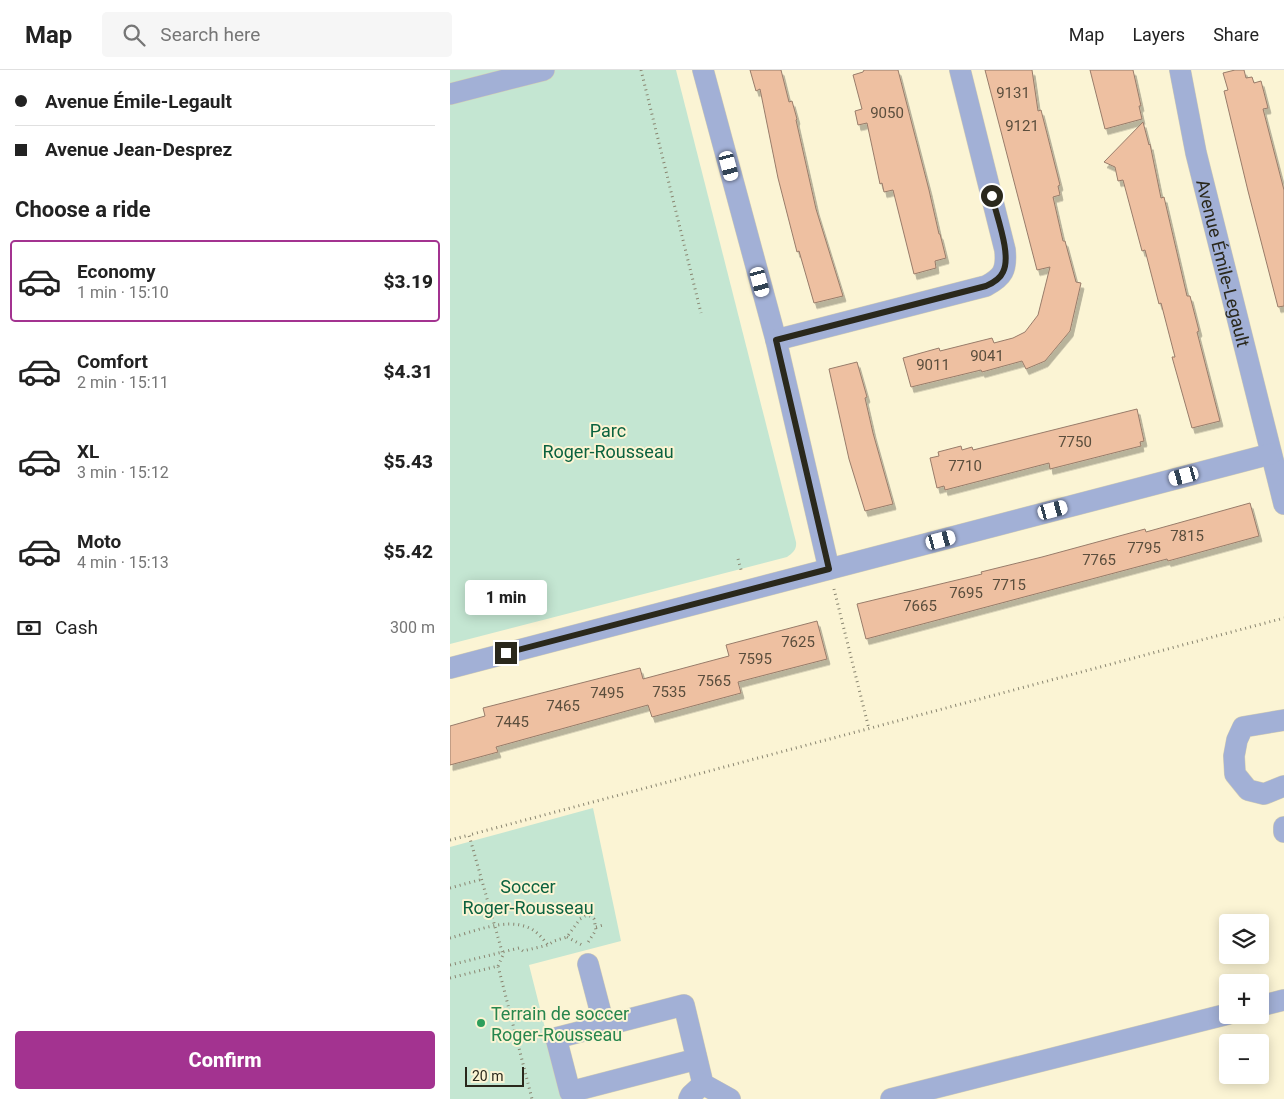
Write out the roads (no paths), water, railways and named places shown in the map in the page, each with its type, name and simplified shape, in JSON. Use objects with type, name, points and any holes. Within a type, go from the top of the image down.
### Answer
[{"type":"street","points":[[450,94],[544,70]]},
{"type":"street","points":[[703,70],[776,340],[831,577]]},
{"type":"street","points":[[776,340],[986,286],[996,281],[1003,273],[1007,262],[1005,250],[960,70]]},
{"type":"street","name":"Avenue Émile-Legault","points":[[1180,70],[1196,153],[1284,504]]},
{"type":"street","points":[[450,668],[831,577],[1271,454]]},
{"type":"street","points":[[1284,720],[1244,728],[1237,740],[1234,756],[1235,774],[1248,790],[1264,794],[1284,786]]},
{"type":"street","points":[[1284,827],[1284,832]]},
{"type":"street","points":[[588,964],[604,1025]]},
{"type":"street","points":[[1269,1004],[1284,1000]]},
{"type":"street","points":[[697,1059],[570,1092],[556,1038],[684,1005],[697,1059],[696,1092],[730,1099]]},
{"type":"street","points":[[891,1099],[1219,1016]]},
{"type":"place","name":"Terrain de soccer Roger-Rousseau","points":[[481,1023]]},
{"type":"park label","name":"Parc Roger-Rousseau","points":[[608,440]]},
{"type":"park label","name":"Soccer Roger-Rousseau","points":[[528,896]]}]
